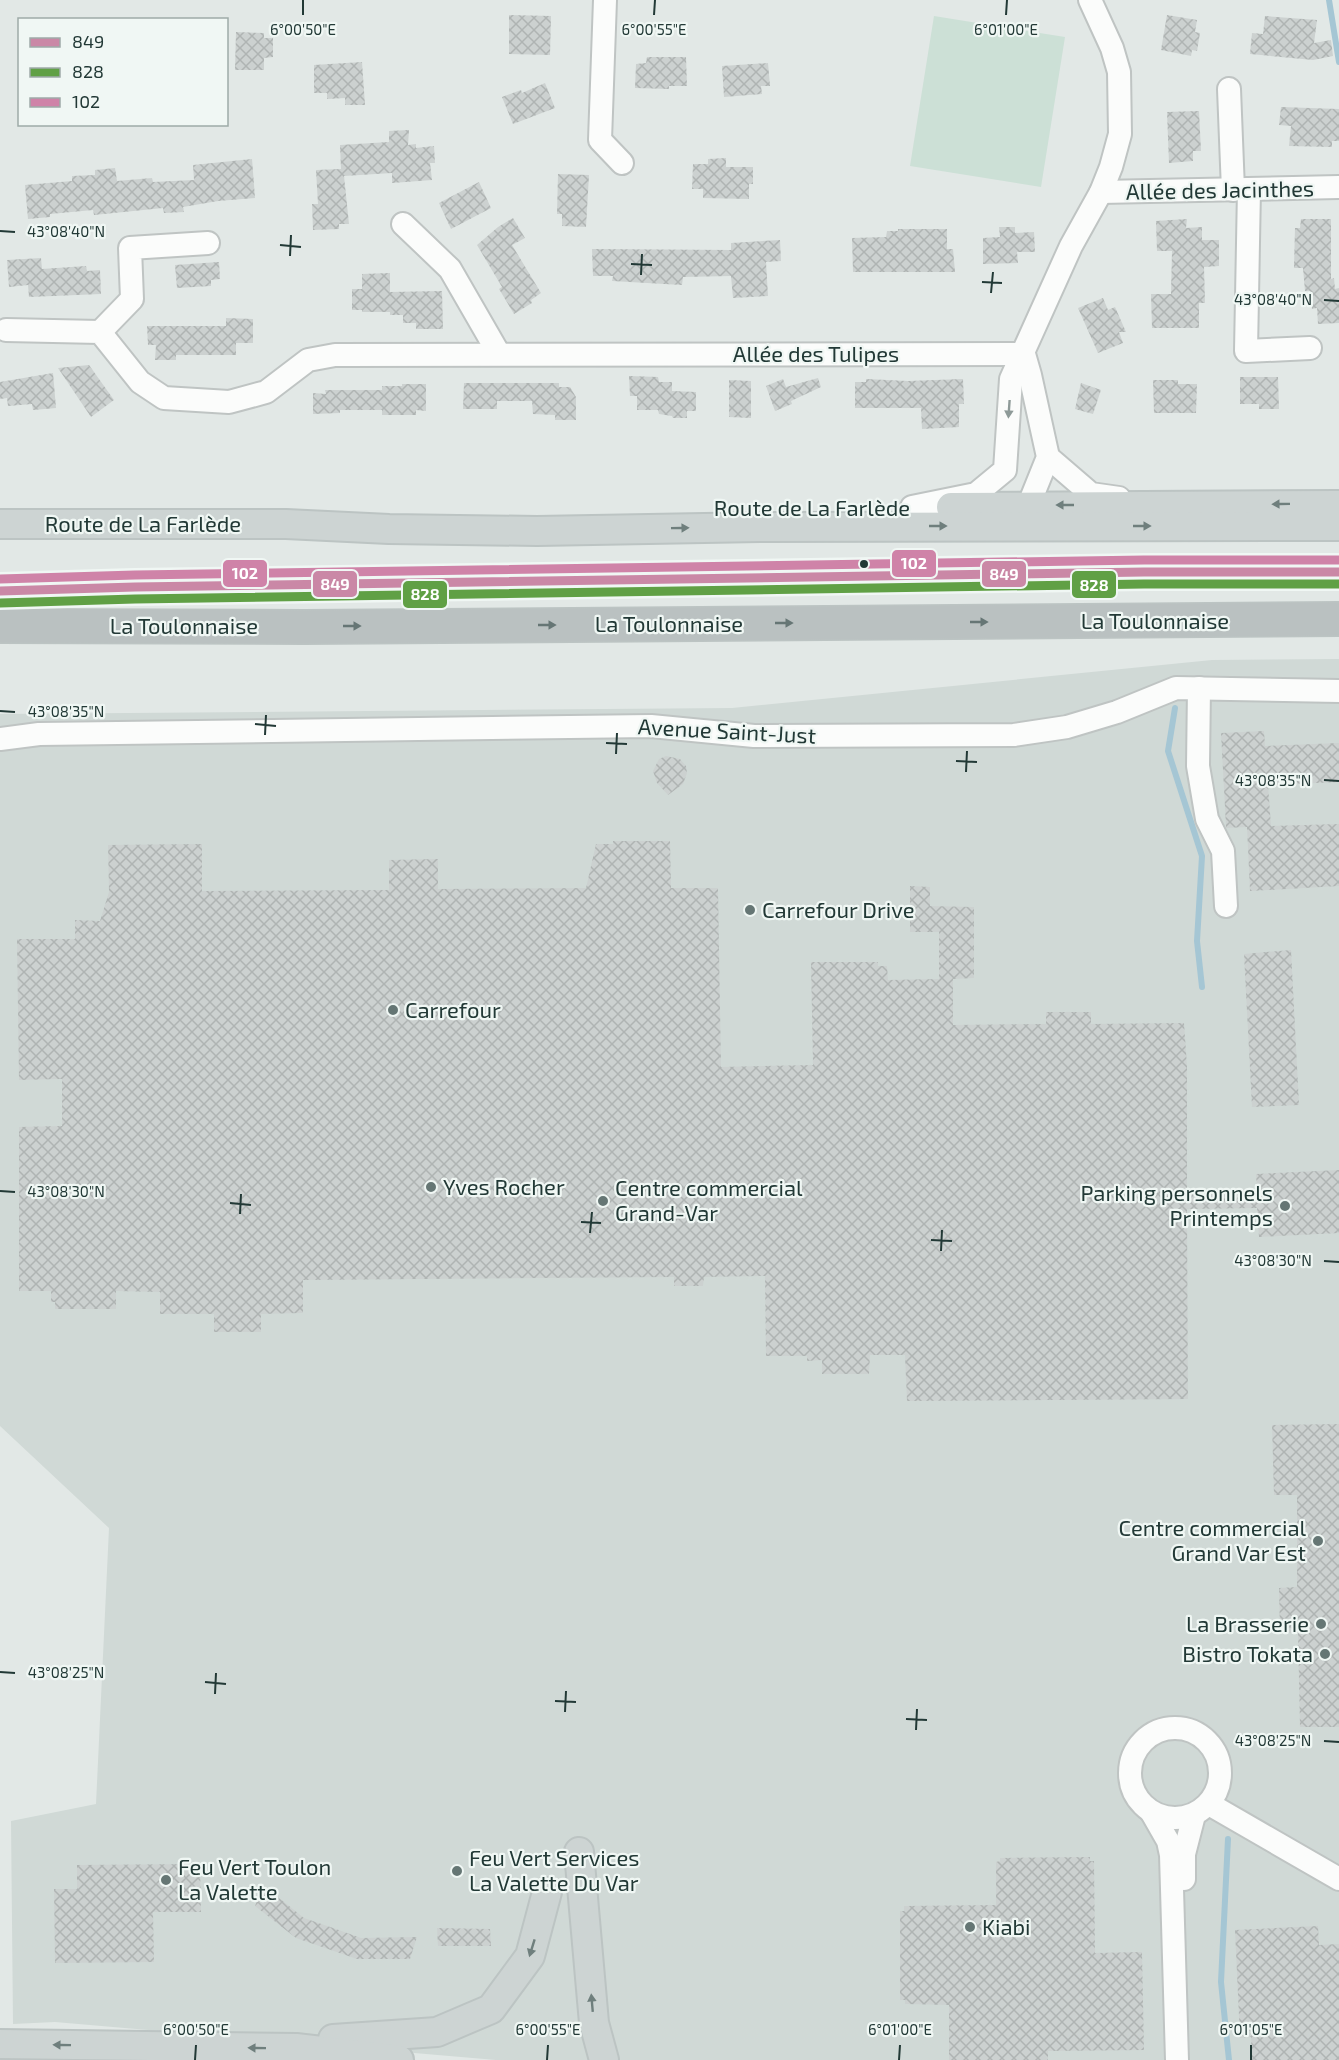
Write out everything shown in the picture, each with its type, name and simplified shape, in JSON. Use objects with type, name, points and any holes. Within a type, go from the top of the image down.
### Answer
[{"type":"highway","name":"La Toulonnaise","points":[[0,591],[135,586],[1085,573],[1339,572]]},
{"type":"highway","name":"La Toulonnaise","points":[[0,626],[304,627],[1339,620]]},
{"type":"highway","points":[[0,643],[304,627]]},
{"type":"main road","name":"Route de La Farlède","points":[[0,524],[286,524],[389,529],[537,531],[760,527],[1180,505],[1339,505]]},
{"type":"main road","name":"Route de La Farlède","points":[[286,524],[390,518],[702,508],[912,507],[1339,526]]},
{"type":"main road","points":[[579,1852],[594,2023],[604,2060]]},
{"type":"main road","points":[[296,2048],[337,2038],[437,2032],[491,2009],[530,1956],[547,1892]]},
{"type":"main road","points":[[0,2044],[296,2048],[399,2060]]},
{"type":"street","points":[[605,0],[600,140],[622,163]]},
{"type":"street","points":[[1022,512],[1005,470],[1011,379],[1071,246],[1101,192],[1120,134],[1119,72],[1112,48],[1090,0]]},
{"type":"street","points":[[1229,89],[1241,190],[1246,351],[1310,348]]},
{"type":"street","name":"Allée des Jacinthes","points":[[1101,192],[1339,187]]},
{"type":"street","points":[[403,224],[450,269],[499,354]]},
{"type":"street","points":[[6,330],[100,332],[132,299],[130,248],[208,243]]},
{"type":"street","name":"Allée des Tulipes","points":[[100,332],[140,382],[165,398],[229,402],[266,392],[308,360],[326,357],[609,353],[1024,354]]},
{"type":"street","points":[[1022,512],[1047,457],[1024,354]]},
{"type":"street","points":[[1047,457],[1091,494],[1180,505]]},
{"type":"street","points":[[912,507],[976,494],[1005,470]]},
{"type":"street","name":"Avenue Saint-Just","points":[[0,739],[39,734],[651,726],[754,736],[1014,735],[1066,727],[1117,712],[1176,688],[1339,691]]},
{"type":"street","points":[[1200,688],[1198,766],[1207,819],[1223,851],[1226,906]]},
{"type":"street","points":[[1189,2060],[1185,1854],[1202,1809],[1216,1793],[1220,1781],[1220,1768],[1211,1745],[1202,1736],[1188,1730],[1174,1728],[1160,1730],[1147,1737],[1137,1748],[1131,1761],[1129,1775],[1132,1789],[1139,1802],[1152,1813],[1173,1818],[1202,1809],[1339,1878]]},
{"type":"street","points":[[1152,1813],[1168,1842],[1171,1855],[1177,2060]]},
{"type":"shaded area","points":[[1339,659],[1339,2060],[496,2060],[55,2022],[13,2024],[11,1821],[96,1804],[109,1528],[0,1426],[0,714],[732,708],[1212,660]]},
{"type":"green space","points":[[934,16],[1065,37],[1041,187],[910,166]]},
{"type":"building","points":[[509,15],[551,16],[550,55],[509,54]]},
{"type":"building","points":[[1167,15],[1197,20],[1195,32],[1200,33],[1197,51],[1192,50],[1191,56],[1161,50]]},
{"type":"building","points":[[1265,16],[1317,20],[1314,43],[1331,40],[1333,56],[1313,60],[1250,54],[1252,33],[1263,34]]},
{"type":"building","points":[[236,32],[264,33],[264,38],[273,38],[273,57],[264,58],[264,70],[235,70]]},
{"type":"building","points":[[647,57],[686,57],[687,86],[669,86],[669,89],[635,88],[636,64],[646,63]]},
{"type":"building","points":[[362,62],[365,105],[345,105],[345,98],[327,99],[327,93],[314,93],[314,65]]},
{"type":"building","points":[[768,63],[770,86],[761,86],[762,94],[724,97],[722,66]]},
{"type":"building","points":[[545,83],[555,108],[513,124],[502,97],[521,90],[522,93]]},
{"type":"building","points":[[1281,107],[1339,109],[1339,141],[1332,141],[1332,147],[1289,146],[1291,126],[1279,125]]},
{"type":"building","points":[[1199,111],[1201,151],[1193,151],[1193,161],[1169,163],[1167,112]]},
{"type":"building","points":[[409,130],[408,145],[416,144],[416,148],[434,146],[435,163],[430,163],[432,180],[392,183],[392,173],[344,176],[349,224],[339,224],[339,229],[313,230],[312,204],[318,204],[316,170],[341,169],[340,145],[389,142],[389,131]]},
{"type":"building","points":[[726,158],[726,167],[753,167],[753,184],[749,184],[749,199],[703,198],[703,189],[692,189],[693,164],[708,164],[708,159]]},
{"type":"building","points":[[252,159],[255,198],[183,207],[184,212],[164,213],[163,208],[94,215],[93,210],[50,214],[50,217],[28,219],[25,185],[72,181],[72,176],[95,175],[95,170],[115,168],[117,181],[152,178],[153,182],[194,180],[193,165]]},
{"type":"building","points":[[558,174],[589,175],[586,227],[562,226],[562,214],[557,214]]},
{"type":"building","points":[[479,182],[491,208],[451,229],[439,203]]},
{"type":"building","points":[[513,218],[525,238],[512,245],[541,293],[531,300],[532,303],[514,314],[499,289],[502,287],[477,245],[498,227]]},
{"type":"building","points":[[1187,219],[1186,228],[1202,227],[1202,240],[1219,240],[1219,266],[1204,267],[1205,303],[1199,303],[1199,328],[1152,328],[1151,294],[1171,294],[1172,251],[1157,251],[1156,221]]},
{"type":"building","points":[[1301,219],[1331,219],[1331,279],[1334,278],[1335,289],[1339,288],[1339,323],[1318,324],[1317,308],[1312,309],[1310,291],[1305,291],[1303,268],[1294,268],[1295,228],[1300,228]]},
{"type":"building","points":[[999,227],[1015,227],[1015,233],[1034,232],[1035,252],[1017,252],[1018,263],[983,264],[983,238],[1000,237]]},
{"type":"building","points":[[898,229],[947,229],[947,249],[953,249],[955,272],[853,272],[852,238],[886,237],[887,231],[898,231]]},
{"type":"building","points":[[780,240],[781,261],[766,262],[768,296],[733,298],[731,276],[683,277],[682,285],[612,281],[613,276],[593,276],[592,249],[731,250],[731,243]]},
{"type":"building","points":[[41,258],[42,269],[86,266],[87,271],[100,270],[101,294],[29,297],[28,285],[9,287],[7,260]]},
{"type":"building","points":[[219,262],[220,279],[211,280],[211,286],[177,288],[175,265]]},
{"type":"building","points":[[390,273],[390,292],[442,291],[443,329],[416,329],[416,323],[403,323],[403,315],[390,315],[390,312],[352,310],[352,289],[362,289],[362,274]]},
{"type":"building","points":[[1103,298],[1108,310],[1115,307],[1126,332],[1119,332],[1123,343],[1098,353],[1078,308]]},
{"type":"building","points":[[226,318],[253,319],[253,343],[236,343],[236,355],[176,355],[176,360],[155,360],[156,345],[148,345],[147,326],[226,326]]},
{"type":"building","points":[[89,365],[114,400],[91,417],[58,368]]},
{"type":"building","points":[[53,373],[56,408],[33,410],[32,404],[8,406],[7,398],[0,399],[0,382]]},
{"type":"building","points":[[629,376],[658,377],[659,382],[672,382],[672,391],[696,392],[696,411],[687,411],[687,418],[673,418],[659,414],[658,410],[637,410],[637,396],[630,396]]},
{"type":"building","points":[[1240,377],[1278,377],[1279,409],[1259,409],[1259,404],[1240,404]]},
{"type":"building","points":[[818,378],[821,387],[775,411],[766,386],[783,379],[786,387]]},
{"type":"building","points":[[866,379],[908,381],[963,379],[964,404],[959,404],[959,427],[922,429],[921,408],[855,408],[855,382],[866,382]]},
{"type":"building","points":[[729,380],[751,381],[751,418],[729,417]]},
{"type":"building","points":[[1153,380],[1178,380],[1178,384],[1197,384],[1196,413],[1154,413]]},
{"type":"building","points":[[464,383],[559,383],[559,387],[570,387],[576,397],[576,420],[555,420],[555,415],[533,414],[532,401],[497,401],[497,409],[463,409]]},
{"type":"building","points":[[1081,383],[1101,390],[1093,414],[1075,409]]},
{"type":"building","points":[[402,384],[426,384],[426,411],[416,410],[416,415],[382,415],[382,410],[340,410],[340,413],[313,414],[313,393],[326,394],[325,390],[382,390],[382,386],[402,386]]},
{"type":"building","points":[[1264,731],[1265,746],[1339,743],[1339,782],[1268,785],[1271,826],[1339,824],[1339,886],[1250,891],[1247,827],[1226,828],[1221,733]]},
{"type":"building","points":[[666,756],[680,759],[686,766],[687,773],[683,784],[668,795],[657,783],[653,771],[659,759]]},
{"type":"building","name":"Centre commercial Grand-Var","points":[[613,841],[670,841],[671,888],[718,888],[721,1067],[813,1065],[811,962],[878,962],[878,966],[887,966],[888,980],[939,979],[939,932],[910,932],[910,886],[930,887],[930,906],[974,907],[974,978],[953,979],[953,1025],[1046,1024],[1046,1012],[1091,1012],[1091,1024],[1184,1023],[1187,1066],[1187,1190],[1257,1189],[1256,1174],[1339,1170],[1339,1233],[1259,1237],[1257,1208],[1187,1209],[1188,1399],[907,1401],[905,1355],[870,1355],[869,1374],[822,1374],[822,1360],[807,1361],[807,1356],[766,1356],[765,1276],[704,1277],[703,1286],[674,1286],[674,1277],[303,1280],[303,1313],[261,1314],[261,1332],[214,1332],[214,1314],[160,1314],[160,1292],[116,1291],[116,1309],[55,1309],[55,1302],[51,1302],[51,1291],[19,1291],[19,1127],[62,1126],[62,1079],[19,1080],[17,939],[75,939],[75,920],[100,921],[109,892],[108,845],[202,844],[202,891],[389,890],[389,860],[438,859],[438,889],[586,888],[596,844],[613,844]]},
{"type":"building","points":[[1291,950],[1299,1105],[1252,1107],[1244,954]]},
{"type":"building","name":"Centre commercial Grand Var Est","points":[[1339,1424],[1339,1727],[1300,1727],[1298,1633],[1280,1633],[1279,1588],[1297,1587],[1297,1495],[1274,1495],[1272,1425]]},
{"type":"building","points":[[1090,1857],[1090,1861],[1094,1861],[1095,1953],[1142,1952],[1144,2050],[1048,2051],[1048,2060],[949,2060],[949,2005],[905,2004],[905,2000],[900,2000],[900,1911],[904,1911],[904,1906],[996,1905],[996,1862],[1000,1861],[1000,1858]]},
{"type":"building","points":[[200,1864],[201,1912],[153,1912],[154,1962],[55,1963],[54,1889],[77,1889],[77,1865]]},
{"type":"building","points":[[263,1885],[304,1918],[361,1938],[417,1937],[410,1959],[357,1959],[296,1938],[255,1906]]},
{"type":"building","points":[[1318,1926],[1319,1945],[1339,1944],[1339,2060],[1252,2060],[1251,2037],[1240,2038],[1235,1930]]},
{"type":"building","points":[[437,1928],[490,1929],[491,1946],[438,1946]]},
{"type":"waterway","points":[[1329,0],[1339,62]]},
{"type":"waterway","points":[[1175,708],[1168,751],[1202,856],[1197,941],[1202,987]]},
{"type":"waterway","points":[[1228,1839],[1221,1982],[1229,2060]]},
{"type":"transit line","name":"102","points":[[0,579],[1144,560],[1339,560]]},
{"type":"transit line","name":"849","points":[[0,591],[1144,572],[1339,572]]},
{"type":"transit line","name":"828","points":[[0,603],[1144,584],[1339,584]]},
{"type":"place","name":"Carrefour Drive","points":[[750,910]]},
{"type":"place","name":"Carrefour","points":[[393,1010]]},
{"type":"place","name":"Yves Rocher","points":[[431,1187]]},
{"type":"place","name":"Centre commercial Grand-Var","points":[[603,1201]]},
{"type":"place","name":"Parking personnels Printemps","points":[[1285,1206]]},
{"type":"place","name":"Centre commercial Grand Var Est","points":[[1318,1541]]},
{"type":"place","name":"La Brasserie","points":[[1321,1624]]},
{"type":"place","name":"Bistro Tokata","points":[[1325,1654]]},
{"type":"place","name":"Feu Vert Services La Valette Du Var","points":[[457,1871]]},
{"type":"place","name":"Feu Vert Toulon La Valette","points":[[166,1880]]},
{"type":"place","name":"Kiabi","points":[[970,1927]]}]
